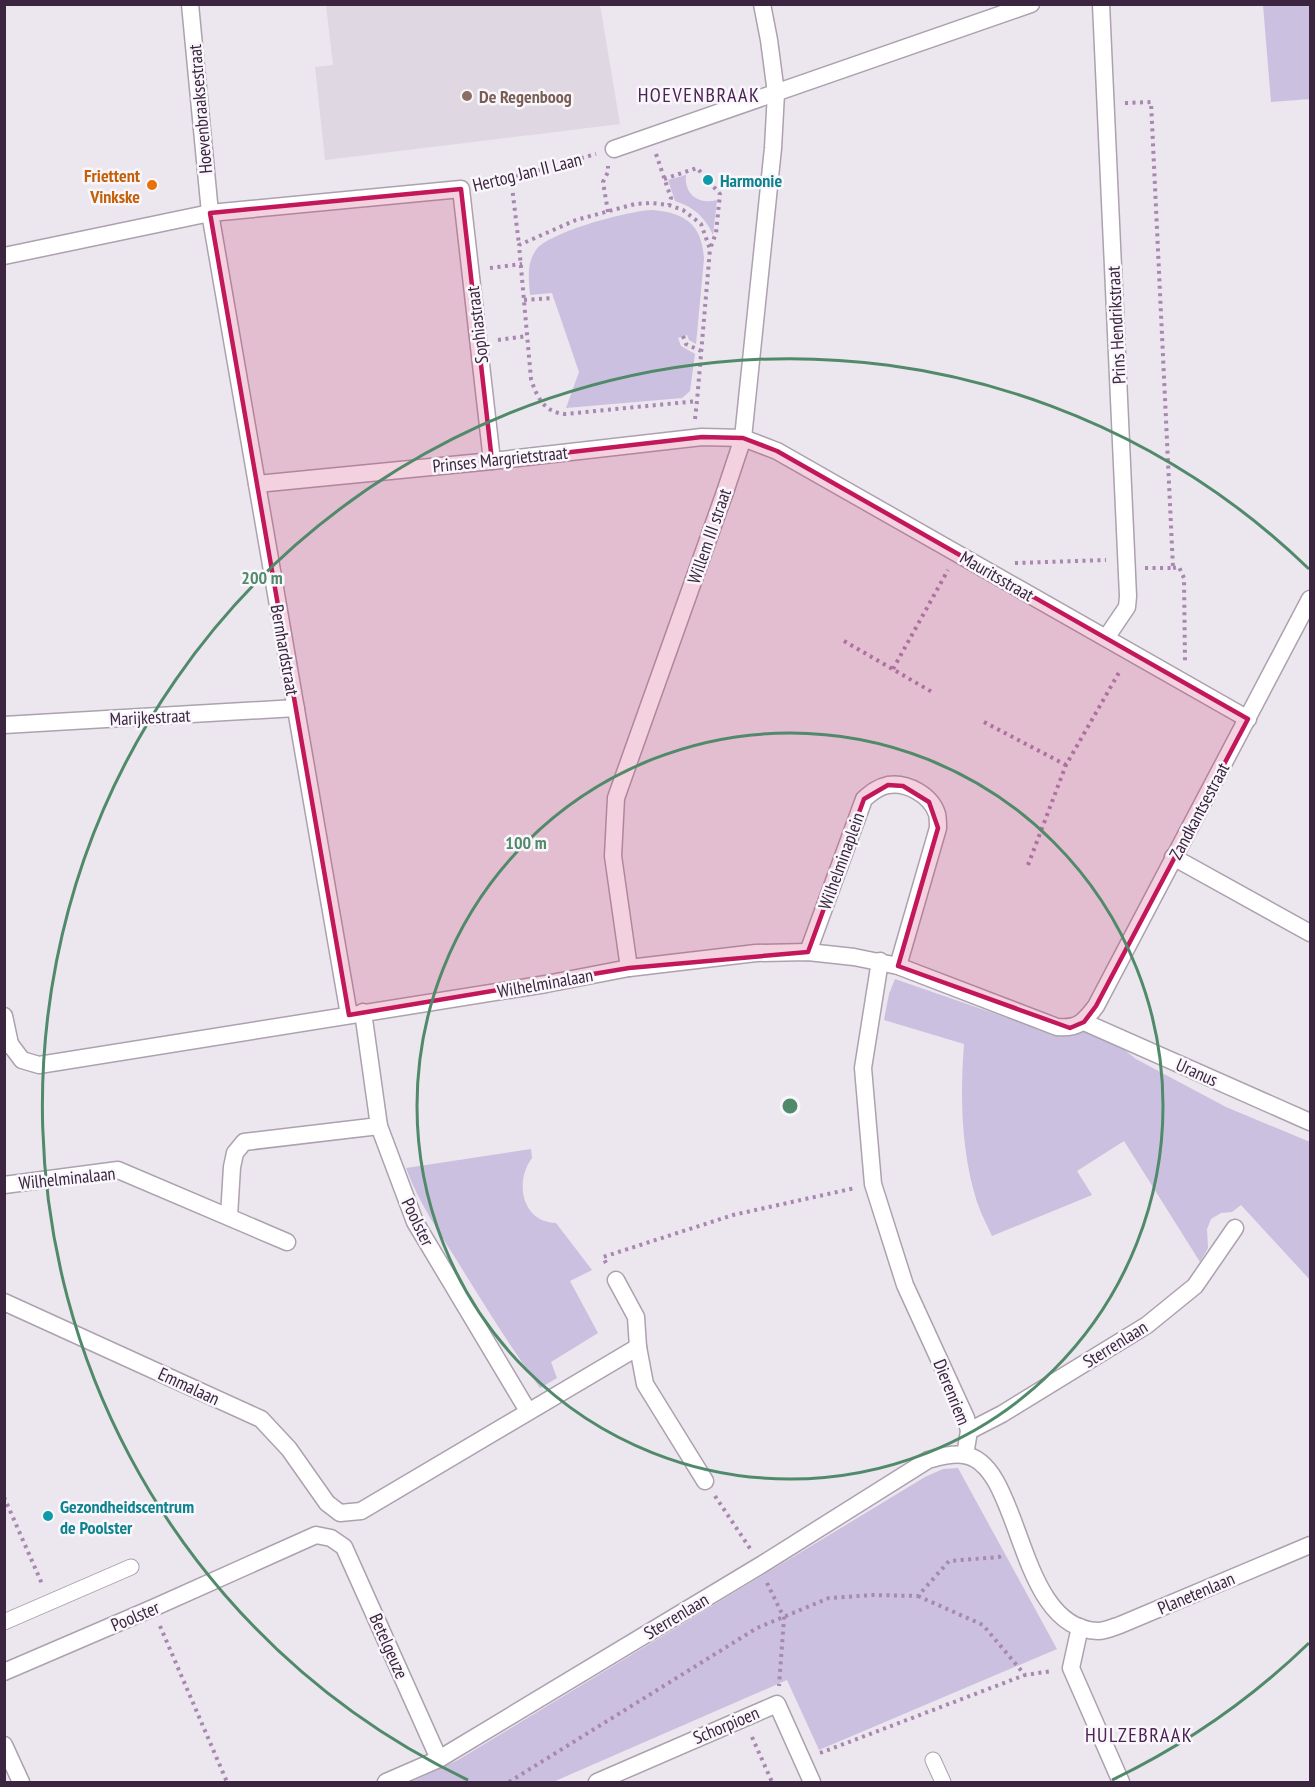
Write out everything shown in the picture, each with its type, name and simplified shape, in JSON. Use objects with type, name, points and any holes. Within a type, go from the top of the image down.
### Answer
[{"type":"street","name":"Hoevenbraaksestraat","points":[[190,4],[210,213]]},
{"type":"street","name":"Willem III straat","points":[[629,968],[613,856],[616,798],[743,438],[776,93],[762,4]]},
{"type":"street","points":[[611,150],[1030,4]]},
{"type":"street","name":"Prins Hendrikstraat","points":[[1101,4],[1128,596],[1127,607],[1106,639]]},
{"type":"street","name":"Hertog Jan II Laan","points":[[4,256],[210,213],[461,189]]},
{"type":"street","name":"Sophiastraat","points":[[461,189],[492,461]]},
{"type":"street","name":"Bernhardstraat","points":[[210,213],[296,708],[356,1014]]},
{"type":"street","name":"Prinses Margrietstraat","points":[[257,484],[693,438],[743,438]]},
{"type":"street","name":"Mauritsstraat","points":[[743,438],[777,451],[1248,719]]},
{"type":"street","name":"Zandkantsestraat","points":[[1084,1022],[1096,1006],[1311,599]]},
{"type":"street","name":"Marijkestraat","points":[[4,725],[296,708]]},
{"type":"street","name":"Wilhelminaplein","points":[[808,952],[864,799],[873,791],[888,785],[903,786],[918,791],[930,802],[937,814],[938,828],[898,966]]},
{"type":"street","points":[[1173,857],[1311,933]]},
{"type":"street","name":"Wilhelminalaan","points":[[7,1044],[22,1060],[39,1065],[546,984],[629,968],[756,953],[808,952],[880,961],[1057,1026],[1070,1028],[1084,1022]]},
{"type":"street","name":"Dierenriem","points":[[880,961],[862,1068],[873,1185],[905,1285],[966,1418],[969,1431],[965,1455]]},
{"type":"street","name":"Poolster","points":[[356,1014],[379,1126],[415,1222],[528,1411]]},
{"type":"street","points":[[4,1016],[7,1044]]},
{"type":"street","name":"Uranus","points":[[1084,1022],[1311,1122]]},
{"type":"street","points":[[229,1216],[232,1167],[235,1153],[244,1142],[379,1126]]},
{"type":"street","name":"Wilhelminalaan","points":[[4,1185],[118,1170],[287,1242]]},
{"type":"street","name":"Sterrenlaan","points":[[969,1431],[1002,1414],[1147,1325],[1195,1286],[1235,1228]]},
{"type":"street","points":[[616,1280],[636,1317],[638,1347],[645,1384],[705,1481]]},
{"type":"street","name":"Emmalaan","points":[[4,1302],[261,1419],[289,1449],[327,1503],[340,1513],[361,1511],[528,1411]]},
{"type":"street","points":[[528,1411],[638,1347]]},
{"type":"street","name":"Sterrenlaan","points":[[386,1782],[440,1759],[762,1565],[928,1461],[944,1455],[965,1455]]},
{"type":"street","points":[[965,1455],[980,1462],[994,1478],[1044,1596],[1059,1615],[1080,1627],[1071,1668],[1121,1782]]},
{"type":"street","name":"Poolster","points":[[4,1672],[316,1535],[331,1538]]},
{"type":"street","name":"Betelgeuze","points":[[331,1538],[344,1547],[440,1759]]},
{"type":"street","name":"Planetenlaan","points":[[1080,1627],[1099,1631],[1120,1625],[1311,1545]]},
{"type":"street","name":"Schorpioen","points":[[597,1782],[777,1704],[812,1782]]},
{"type":"street","points":[[4,1745],[21,1782]]},
{"type":"lane","points":[[4,1622],[130,1567]]},
{"type":"lane","points":[[933,1760],[943,1782]]},
{"type":"path","points":[[1106,103],[1151,102],[1173,568]]},
{"type":"path","points":[[650,136],[671,198],[669,205]]},
{"type":"path","points":[[608,212],[603,182],[608,172],[611,150]]},
{"type":"path","name":"Hertog Jan II Laan","points":[[461,189],[487,181],[511,178],[611,150]]},
{"type":"path","points":[[664,179],[697,168],[720,194],[716,233],[711,249],[693,438]]},
{"type":"path","points":[[511,178],[522,264],[531,379],[537,398],[556,413],[566,414],[697,401]]},
{"type":"path","points":[[519,245],[576,220],[635,204],[651,203],[669,205],[683,210],[701,224],[711,249]]},
{"type":"path","points":[[471,270],[522,264]]},
{"type":"path","points":[[524,300],[554,298]]},
{"type":"path","points":[[479,343],[527,336]]},
{"type":"path","points":[[683,336],[686,344],[701,351]]},
{"type":"path","points":[[893,669],[957,554]]},
{"type":"path","points":[[985,570],[1007,563],[1127,563],[1179,567],[1184,578],[1186,659],[1175,678]]},
{"type":"path","points":[[844,641],[932,692]]},
{"type":"path","points":[[1028,865],[1066,765],[1131,653]]},
{"type":"path","points":[[984,722],[1066,765]]},
{"type":"path","points":[[616,1280],[603,1257],[733,1215],[873,1185]]},
{"type":"path","points":[[705,1481],[762,1565],[767,1582],[784,1618],[777,1704]]},
{"type":"path","points":[[4,1497],[50,1602]]},
{"type":"path","points":[[918,1596],[949,1561],[999,1557],[1023,1547]]},
{"type":"path","points":[[509,1782],[757,1628],[829,1598],[873,1595],[918,1596],[983,1625],[1025,1675]]},
{"type":"path","points":[[153,1608],[226,1782]]},
{"type":"path","points":[[802,1760],[1025,1675],[1071,1668]]},
{"type":"path","points":[[743,1717],[772,1782]]},
{"type":"highlighted area","points":[[461,189],[492,461],[702,437],[743,438],[777,451],[1248,719],[1096,1006],[1084,1022],[1070,1028],[898,966],[938,828],[929,802],[903,786],[888,785],[864,799],[808,952],[629,968],[349,1015],[210,213]]},
{"type":"shaded area","name":"De Regenboog","points":[[326,5],[600,5],[620,124],[325,160],[315,67],[333,65]]},
{"type":"shaded area","points":[[1263,5],[1310,5],[1310,99],[1271,102]]},
{"type":"shaded area","points":[[686,175],[687,188],[690,193],[704,201],[717,200],[713,235],[698,213],[675,201],[668,180]]},
{"type":"shaded area","points":[[653,210],[675,214],[690,223],[696,229],[703,247],[704,259],[696,344],[689,340],[687,335],[678,338],[681,346],[695,354],[690,391],[682,398],[566,408],[579,372],[552,293],[530,295],[529,272],[533,255],[544,243],[573,229],[609,218]]},
{"type":"shaded area","points":[[895,979],[1048,1032],[1073,1035],[1086,1030],[1108,1037],[1136,1059],[1226,1107],[1310,1142],[1310,1280],[1241,1205],[1232,1212],[1221,1213],[1211,1219],[1207,1229],[1208,1248],[1200,1262],[1124,1141],[1077,1171],[1092,1195],[992,1236],[977,1202],[965,1144],[962,1104],[964,1044],[884,1020],[889,994]]},
{"type":"shaded area","points":[[531,1149],[532,1158],[523,1178],[524,1199],[535,1216],[544,1221],[556,1223],[592,1270],[570,1281],[598,1333],[551,1362],[557,1378],[540,1388],[498,1327],[437,1229],[406,1168]]},
{"type":"shaded area","points":[[958,1468],[1057,1649],[819,1750],[787,1680],[553,1782],[411,1782],[458,1760],[925,1477],[943,1469]]},
{"type":"place","name":"De Regenboog","points":[[467,96]]},
{"type":"place","name":"Harmonie","points":[[708,180]]},
{"type":"place","name":"Friettent Vinkske","points":[[152,185]]},
{"type":"place","name":"Gezondheidscentrum de Poolster","points":[[48,1516]]},
{"type":"district","name":"HOEVENBRAAK","points":[[699,95]]},
{"type":"district","name":"HULZEBRAAK","points":[[1139,1735]]}]
